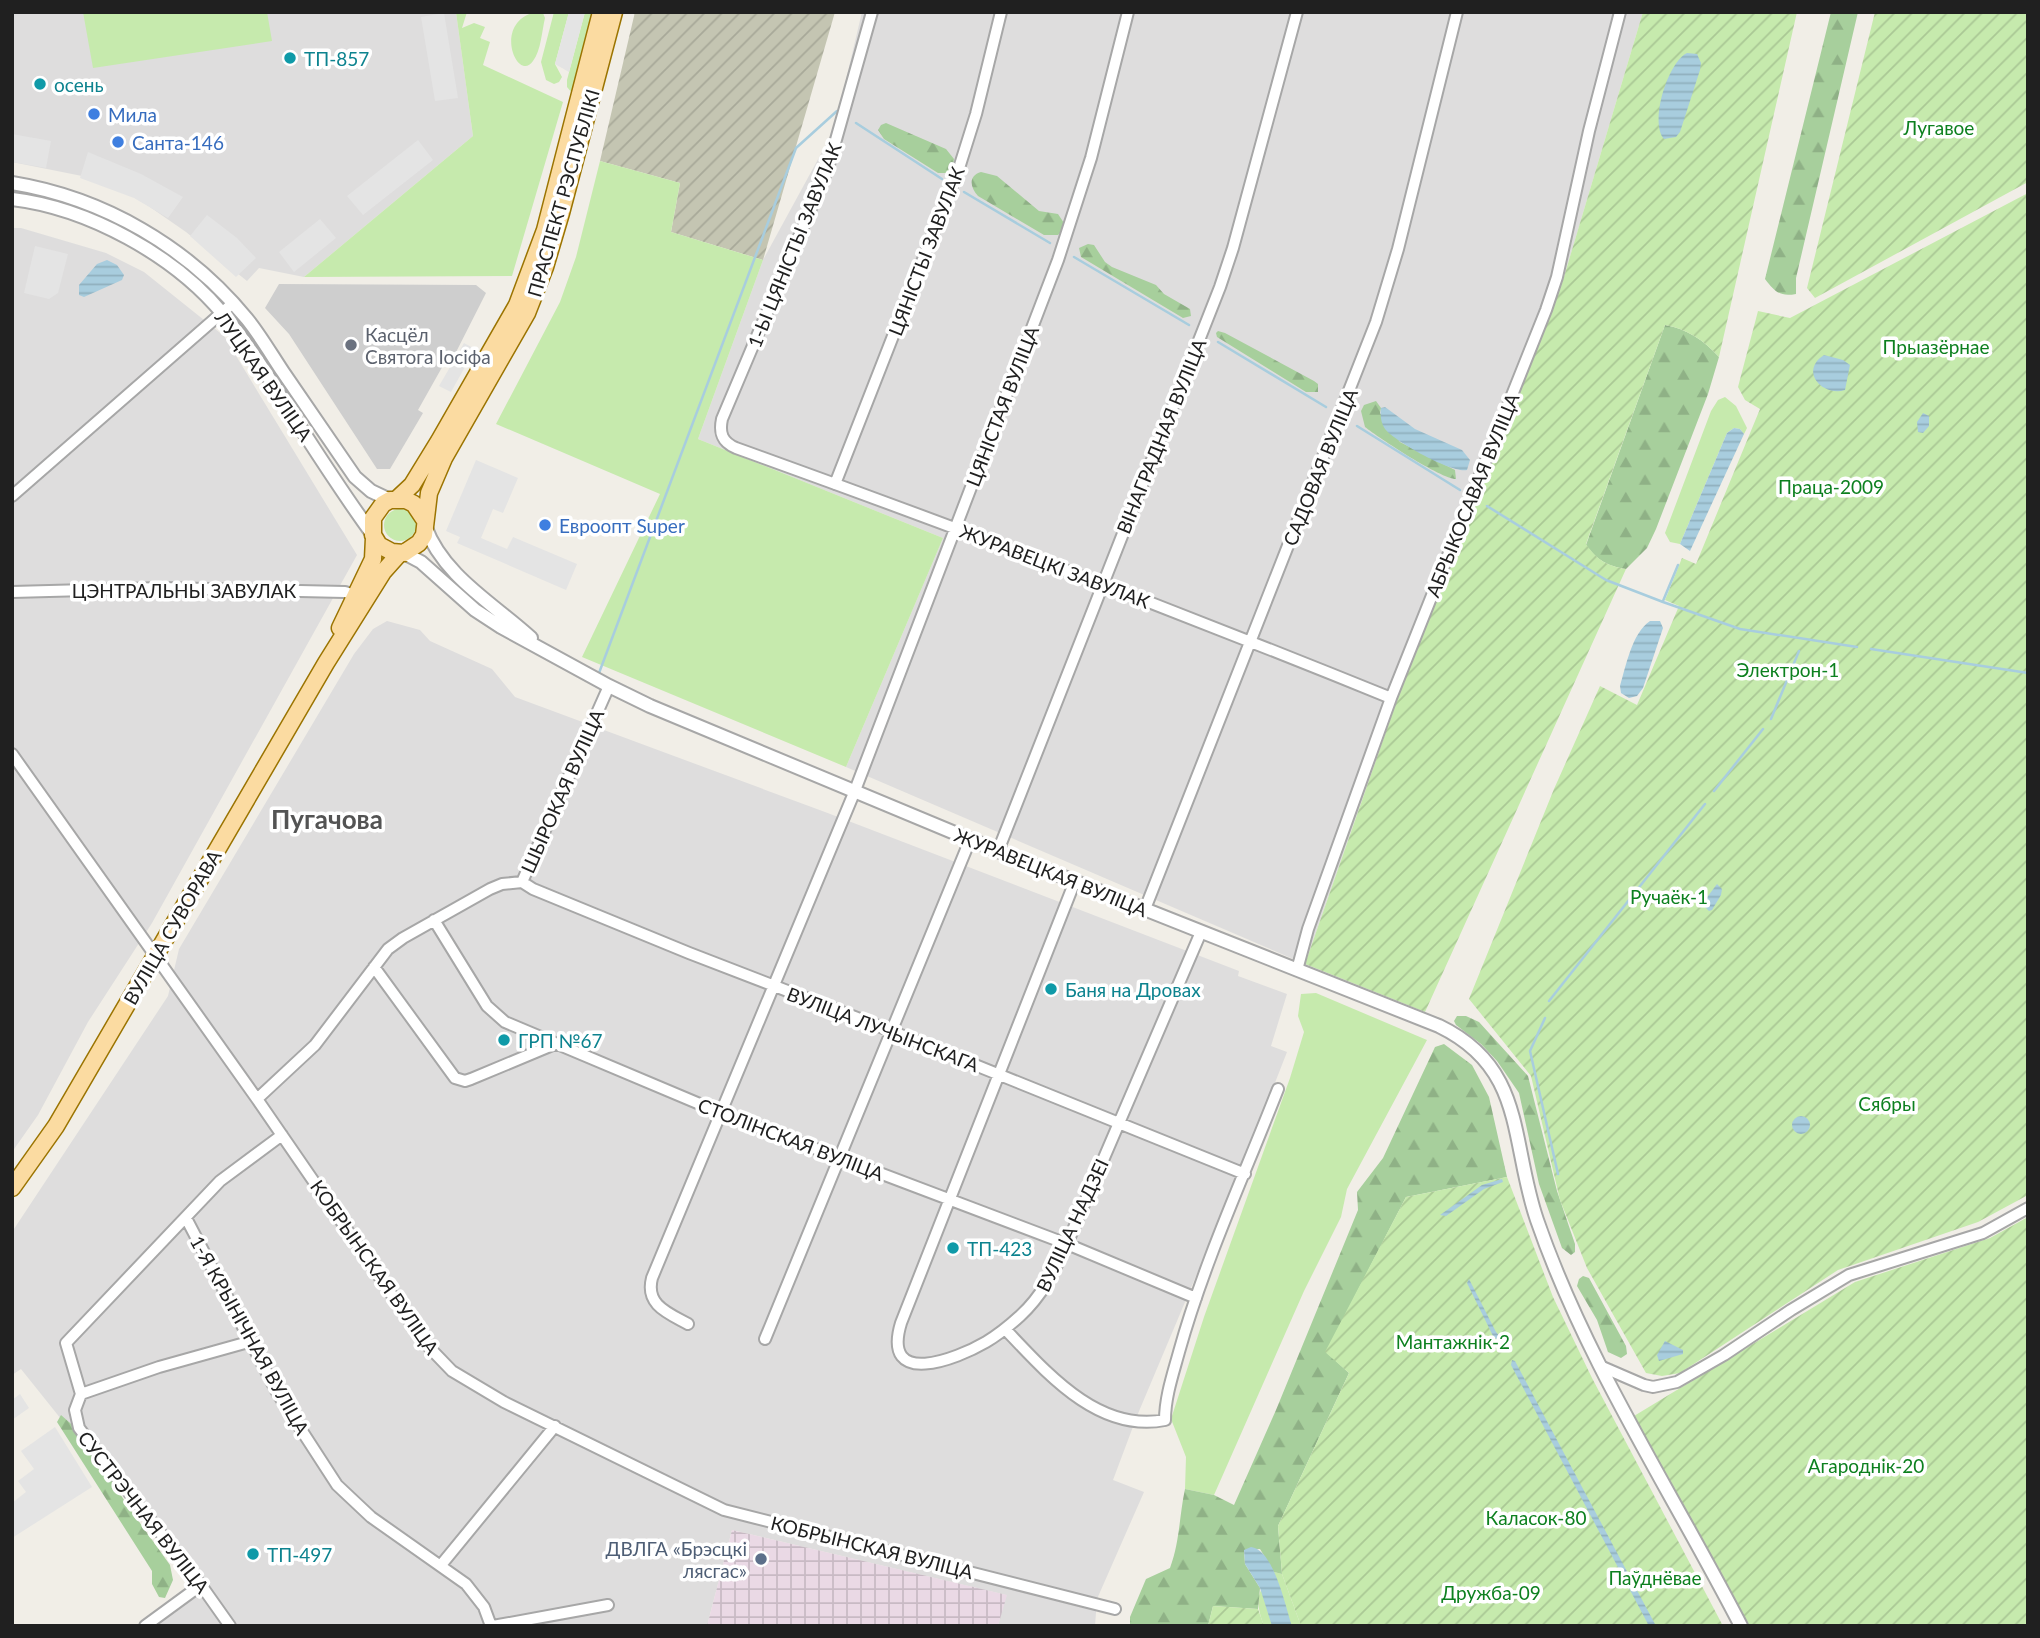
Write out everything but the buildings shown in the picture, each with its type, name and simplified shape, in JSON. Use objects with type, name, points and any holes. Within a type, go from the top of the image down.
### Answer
[{"type":"main road","name":"ПРАСПЕКТ РЭСПУБЛІКІ","points":[[374,536],[373,518],[383,504],[394,500],[412,485],[517,304],[545,230],[601,12]]},
{"type":"main road","name":"ПРАСПЕКТ РЭСПУБЛІКІ","points":[[402,553],[419,543],[429,493],[444,458],[527,313],[534,296],[561,213],[614,12]]},
{"type":"main road","points":[[394,500],[414,504],[425,522]]},
{"type":"main road","points":[[374,536],[385,549],[402,553]]},
{"type":"main road","name":"ВУЛІЦА СУВОРАВА","points":[[326,663],[373,559],[374,536]]},
{"type":"main road","name":"ВУЛІЦА СУВОРАВА","points":[[12,1188],[56,1126],[326,663],[383,572],[402,553]]},
{"type":"street","name":"1-Ы ЦЯНІСТЫ ЗАВУЛАК","points":[[721,435],[724,414],[828,168],[872,12]]},
{"type":"street","name":"ЦЯНІСТЫ ЗАВУЛАК","points":[[835,484],[965,150],[1001,12]]},
{"type":"street","name":"ЦЯНІСТАЯ ВУЛІЦА","points":[[688,1324],[655,1303],[650,1293],[651,1282],[854,793],[1076,210],[1128,12]]},
{"type":"street","name":"ВІНАГРАДНАЯ ВУЛІЦА","points":[[998,851],[1227,268],[1297,12]]},
{"type":"street","name":"САДОВАЯ ВУЛІЦА","points":[[1145,909],[1376,322],[1398,249],[1457,12]]},
{"type":"street","name":"АБРЫКОСАВАЯ ВУЛІЦА","points":[[1297,970],[1308,929],[1391,698],[1546,310],[1557,277],[1589,131],[1620,12]]},
{"type":"street","name":"ЛУЦКАЯ ВУЛІЦА","points":[[12,183],[92,204],[137,226],[176,251],[233,303],[248,321],[355,477],[371,491],[394,500]]},
{"type":"street","name":"ЛУЦКАЯ ВУЛІЦА","points":[[12,199],[54,208],[86,219],[137,243],[170,265],[223,313],[266,372],[303,433],[374,536]]},
{"type":"street","points":[[12,496],[233,303]]},
{"type":"street","name":"ЖУРАВЕЦКІ ЗАВУЛАК","points":[[721,435],[726,443],[736,448],[1103,584],[1391,698]]},
{"type":"street","name":"ЖУРАВЕЦКАЯ ВУЛІЦА","points":[[425,522],[437,551],[450,566],[544,650]]},
{"type":"street","name":"ЖУРАВЕЦКАЯ ВУЛІЦА","points":[[402,553],[429,568],[475,610],[609,686],[674,717],[970,840],[1459,1035],[1483,1055],[1497,1076],[1516,1131],[1537,1221],[1564,1291],[1600,1366],[1741,1626]]},
{"type":"street","name":"ЦЭНТРАЛЬНЫ ЗАВУЛАК","points":[[12,592],[184,588],[345,592],[355,595]]},
{"type":"street","name":"ШЫРОКАЯ ВУЛІЦА","points":[[257,1099],[315,1045],[373,967],[395,943],[490,889],[502,884],[522,882],[609,686]]},
{"type":"street","name":"КОБРЫНСКАЯ ВУЛІЦА","points":[[12,754],[434,1354],[452,1371],[505,1402],[724,1510],[1115,1609]]},
{"type":"street","points":[[765,1339],[970,840]]},
{"type":"street","name":"ВУЛІЦА НАДЗЕІ","points":[[1075,881],[901,1324],[898,1339],[900,1354],[911,1364],[933,1363],[972,1349],[1005,1329],[1041,1292],[1067,1244],[1201,932]]},
{"type":"street","name":"ВУЛІЦА ЛУЧЫНСКАГА","points":[[522,882],[611,922],[1001,1074],[1245,1174]]},
{"type":"street","name":"СТОЛІНСКАЯ ВУЛІЦА","points":[[435,920],[492,1012],[505,1022],[721,1112],[1067,1244],[1196,1298]]},
{"type":"street","points":[[373,967],[455,1078],[471,1079],[555,1044]]},
{"type":"street","points":[[1005,1329],[1052,1377],[1080,1399],[1129,1422],[1143,1424],[1165,1420],[1176,1363],[1196,1298],[1278,1089]]},
{"type":"street","points":[[252,1341],[159,1367],[81,1394],[66,1343],[220,1181],[282,1135]]},
{"type":"street","points":[[1600,1366],[1653,1387],[1677,1382],[1849,1275],[1983,1233],[2028,1208]]},
{"type":"street","name":"1-Я КРЫНІЧНАЯ ВУЛІЦА","points":[[186,1218],[288,1410],[337,1485],[371,1517],[472,1591],[484,1607],[492,1626]]},
{"type":"street","name":"СУСТРЭЧНАЯ ВУЛІЦА","points":[[81,1394],[75,1410],[79,1428],[230,1626]]},
{"type":"street","points":[[440,1565],[555,1426]]},
{"type":"street","points":[[145,1626],[201,1585]]},
{"type":"street","points":[[492,1626],[608,1605]]},
{"type":"shaded area","points":[[12,12],[456,12],[473,136],[304,277],[259,268],[247,281],[186,232],[137,198],[82,176],[12,162]]},
{"type":"shaded area","points":[[569,12],[585,12],[569,72],[555,64]]},
{"type":"shaded area","points":[[635,12],[835,12],[763,260],[671,232],[680,183],[600,161]]},
{"type":"shaded area","points":[[862,12],[1643,12],[1563,280],[1398,697],[1305,964],[846,767],[943,538],[698,439],[763,260],[834,130]]},
{"type":"shaded area","points":[[444,13],[458,98],[435,101],[421,17]]},
{"type":"shaded area","points":[[12,134],[51,141],[46,168],[12,162]]},
{"type":"shaded area","points":[[418,140],[433,160],[363,215],[347,196]]},
{"type":"shaded area","points":[[88,152],[141,174],[183,197],[168,218],[134,198],[80,178]]},
{"type":"shaded area","points":[[207,215],[237,238],[256,258],[236,277],[190,236]]},
{"type":"shaded area","points":[[320,219],[336,238],[294,272],[279,252]]},
{"type":"shaded area","points":[[12,228],[21,228],[106,253],[144,272],[224,336],[357,555],[152,923],[88,1022],[38,1115],[12,1152]]},
{"type":"shaded area","points":[[35,246],[68,254],[58,293],[49,299],[24,293]]},
{"type":"shaded area","points":[[279,284],[476,285],[486,293],[450,364],[445,362],[418,410],[423,413],[390,469],[377,469],[289,334],[265,308]]},
{"type":"shaded area","points":[[464,343],[475,349],[451,392],[439,386]]},
{"type":"shaded area","points":[[476,460],[518,478],[503,513],[493,509],[481,538],[507,549],[513,537],[577,564],[566,590],[457,543],[460,537],[446,531]]},
{"type":"shaded area","points":[[387,621],[420,630],[430,641],[492,669],[515,697],[825,812],[1239,971],[1238,976],[1287,994],[1271,1046],[1287,1052],[1113,1480],[1144,1492],[1097,1599],[1095,1626],[998,1626],[1006,1595],[732,1530],[707,1626],[136,1626],[193,1584],[21,1369],[12,1375],[12,1232],[168,996],[179,949],[354,654],[373,629]]},
{"type":"shaded area","points":[[20,1394],[29,1408],[12,1420],[12,1400]]},
{"type":"shaded area","points":[[55,1427],[92,1487],[12,1538],[12,1503],[26,1492],[18,1481],[34,1469],[21,1451]]},
{"type":"shaded area","points":[[732,1530],[1007,1595],[998,1626],[707,1626]]},
{"type":"green space","points":[[83,12],[267,12],[272,41],[93,68]]},
{"type":"green space","points":[[456,12],[467,12],[462,28],[474,23],[485,27],[480,38],[490,42],[483,65],[563,102],[512,276],[304,277],[473,136]]},
{"type":"green space","points":[[554,12],[569,12],[555,64],[562,77],[554,84],[546,80],[541,62]]},
{"type":"green space","points":[[585,12],[598,12],[576,92],[572,93],[567,87],[567,80]]},
{"type":"green space","points":[[1643,12],[1797,12],[1719,357],[1695,336],[1665,325],[1586,544],[1603,561],[1626,569],[1425,1012],[1305,964],[1398,697],[1563,280]]},
{"type":"green space","points":[[1831,12],[1858,12],[1796,278],[1796,294],[1786,295],[1775,290],[1765,279]]},
{"type":"green space","name":"Лугавое","points":[[1875,12],[2028,12],[2028,182],[1815,298],[1807,288]]},
{"type":"green space","points":[[532,13],[543,13],[545,18],[538,52],[527,66],[521,65],[516,59],[511,40],[520,20]]},
{"type":"green space","points":[[886,123],[946,149],[954,159],[949,173],[938,173],[884,139],[878,130]]},
{"type":"green space","points":[[600,161],[680,183],[671,232],[763,260],[698,439],[943,538],[846,767],[582,657],[660,494],[496,424],[560,302],[576,257]]},
{"type":"green space","points":[[981,172],[997,176],[1039,211],[1058,214],[1064,223],[1063,230],[1058,235],[1044,235],[978,196],[973,189],[972,179]]},
{"type":"green space","points":[[2028,193],[2028,1195],[1978,1222],[1838,1270],[1680,1373],[1662,1376],[1646,1373],[1587,1268],[1560,1200],[1531,1076],[1469,999],[1554,789],[1600,686],[1637,705],[1679,606],[1665,600],[1682,558],[1696,564],[1760,409],[1745,400],[1738,387],[1758,311],[1790,318]]},
{"type":"green space","points":[[1088,244],[1094,245],[1105,262],[1112,267],[1156,285],[1164,294],[1190,309],[1191,316],[1183,318],[1081,257],[1079,248]]},
{"type":"green space","points":[[1665,325],[1695,336],[1719,357],[1708,394],[1656,529],[1647,548],[1626,569],[1603,562],[1586,545]]},
{"type":"green space","points":[[1218,331],[1314,381],[1318,384],[1318,392],[1306,392],[1217,337]]},
{"type":"green space","points":[[1725,397],[1736,406],[1747,428],[1744,434],[1740,429],[1734,428],[1727,433],[1680,544],[1670,542],[1665,533],[1711,411],[1718,400]]},
{"type":"green space","points":[[1376,401],[1381,408],[1380,413],[1400,442],[1455,470],[1456,479],[1424,465],[1365,427],[1361,411],[1364,405]]},
{"type":"green space","points":[[400,509],[412,513],[416,525],[412,537],[400,541],[388,537],[384,525],[388,513]]},
{"type":"green space","points":[[1316,993],[1427,1040],[1347,1189],[1341,1217],[1304,1291],[1214,1495],[1185,1489],[1186,1457],[1171,1419],[1204,1317],[1290,1078],[1304,1032],[1298,1016],[1301,994]]},
{"type":"green space","points":[[1457,1016],[1466,1016],[1479,1022],[1528,1076],[1557,1191],[1575,1244],[1575,1252],[1571,1255],[1562,1248],[1539,1184],[1519,1093],[1497,1061],[1481,1044],[1456,1025],[1454,1021]]},
{"type":"green space","points":[[1444,1044],[1472,1065],[1489,1097],[1507,1177],[1406,1197],[1326,1352],[1349,1373],[1278,1526],[1282,1574],[1274,1572],[1260,1549],[1244,1550],[1245,1564],[1260,1588],[1258,1609],[1213,1606],[1208,1626],[1130,1626],[1130,1617],[1146,1579],[1170,1568],[1178,1539],[1185,1489],[1214,1495],[1234,1505],[1358,1210],[1357,1192],[1383,1158],[1435,1047]]},
{"type":"green space","name":"Мантажнік-2","points":[[1507,1177],[1553,1297],[1592,1378],[1723,1626],[1301,1626],[1282,1574],[1278,1526],[1349,1373],[1325,1352],[1406,1197]]},
{"type":"green space","name":"Агароднік-20","points":[[2028,1217],[2028,1626],[1746,1626],[1634,1416],[1855,1282],[1990,1238]]},
{"type":"green space","points":[[1583,1276],[1589,1278],[1626,1346],[1627,1354],[1621,1358],[1608,1352],[1597,1320],[1577,1286]]},
{"type":"green space","points":[[61,1415],[78,1430],[170,1565],[173,1580],[165,1598],[159,1597],[152,1584],[152,1571],[57,1422]]},
{"type":"green space","points":[[1274,1572],[1282,1574],[1301,1626],[1264,1626],[1259,1610],[1259,1597]]},
{"type":"green space","points":[[1213,1606],[1258,1609],[1264,1626],[1208,1626]]},
{"type":"water","points":[[1687,53],[1697,54],[1701,63],[1700,70],[1680,132],[1676,137],[1664,139],[1659,120],[1663,93],[1673,68]]},
{"type":"water","points":[[107,260],[117,265],[124,275],[122,280],[84,297],[79,295],[79,285],[97,264]]},
{"type":"water","points":[[1824,355],[1843,360],[1850,365],[1845,390],[1828,390],[1816,381],[1814,368]]},
{"type":"water","points":[[1385,407],[1415,429],[1462,450],[1470,460],[1467,470],[1437,462],[1391,434],[1385,429],[1381,419],[1381,408]]},
{"type":"water","points":[[1923,413],[1929,416],[1929,426],[1923,433],[1918,432],[1917,422]]},
{"type":"water","points":[[1734,428],[1740,429],[1744,434],[1690,551],[1680,544],[1727,433]]},
{"type":"water","points":[[1650,621],[1660,621],[1663,628],[1643,688],[1637,696],[1629,698],[1621,693],[1620,686],[1627,660],[1639,633]]},
{"type":"water","points":[[1717,884],[1722,889],[1721,895],[1709,911],[1702,904]]},
{"type":"water","points":[[1797,1116],[1805,1116],[1810,1125],[1808,1132],[1797,1134],[1792,1129],[1792,1121]]},
{"type":"water","points":[[1502,1179],[1503,1182],[1484,1189],[1446,1216],[1440,1215],[1482,1185]]},
{"type":"water","points":[[1469,1279],[1496,1332],[1504,1341],[1503,1345],[1493,1336],[1467,1283]]},
{"type":"water","points":[[1665,1341],[1683,1350],[1683,1354],[1659,1361],[1657,1355]]},
{"type":"water","points":[[1512,1360],[1515,1361],[1656,1626],[1649,1626],[1511,1365]]},
{"type":"water","points":[[1251,1547],[1259,1550],[1272,1568],[1292,1626],[1272,1626],[1260,1588],[1245,1564],[1244,1550]]},
{"type":"waterway","points":[[599,673],[796,148],[837,111]]},
{"type":"waterway","points":[[856,123],[942,179]]},
{"type":"waterway","points":[[964,192],[1050,243]]},
{"type":"waterway","points":[[1074,257],[1189,325]]},
{"type":"waterway","points":[[1218,342],[1326,407]]},
{"type":"waterway","points":[[1357,426],[1460,490]]},
{"type":"waterway","points":[[1487,506],[1606,580],[1663,602],[1740,629],[1857,647]]},
{"type":"waterway","points":[[1663,601],[1678,565]]},
{"type":"waterway","points":[[1871,649],[2028,673]]},
{"type":"waterway","points":[[1771,719],[1799,651]]},
{"type":"waterway","points":[[1714,791],[1763,729]]},
{"type":"waterway","points":[[1549,1001],[1705,804]]},
{"type":"waterway","points":[[1545,1018],[1530,1051],[1558,1174]]},
{"type":"place","name":"ТП-857","points":[[290,58]]},
{"type":"place","name":"осень","points":[[40,84]]},
{"type":"place","name":"Мила","points":[[94,114]]},
{"type":"place","name":"Санта-146","points":[[118,142]]},
{"type":"place","name":"Касцёл Святога Іосіфа","points":[[351,345]]},
{"type":"place","name":"Евроопт Super","points":[[545,525]]},
{"type":"place","name":"Баня на Дровах","points":[[1051,989]]},
{"type":"place","name":"ГРП №67","points":[[504,1040]]},
{"type":"place","name":"ТП-423","points":[[953,1248]]},
{"type":"place","name":"ТП-497","points":[[253,1554]]},
{"type":"place","name":"ДВЛГА «Брэсцкі лясгас»","points":[[761,1559]]},
{"type":"district","name":"Пугачова","points":[[327,819]]},
{"type":"park label","name":"Прыазёрнае","points":[[1936,346]]},
{"type":"park label","name":"Праца-2009","points":[[1831,486]]},
{"type":"park label","name":"Электрон-1","points":[[1788,669]]},
{"type":"park label","name":"Ручаёк-1","points":[[1669,896]]},
{"type":"park label","name":"Сябры","points":[[1887,1103]]},
{"type":"park label","name":"Каласок-80","points":[[1536,1517]]},
{"type":"park label","name":"Паўднёвае","points":[[1655,1577]]},
{"type":"park label","name":"Дружба-09","points":[[1491,1592]]}]
